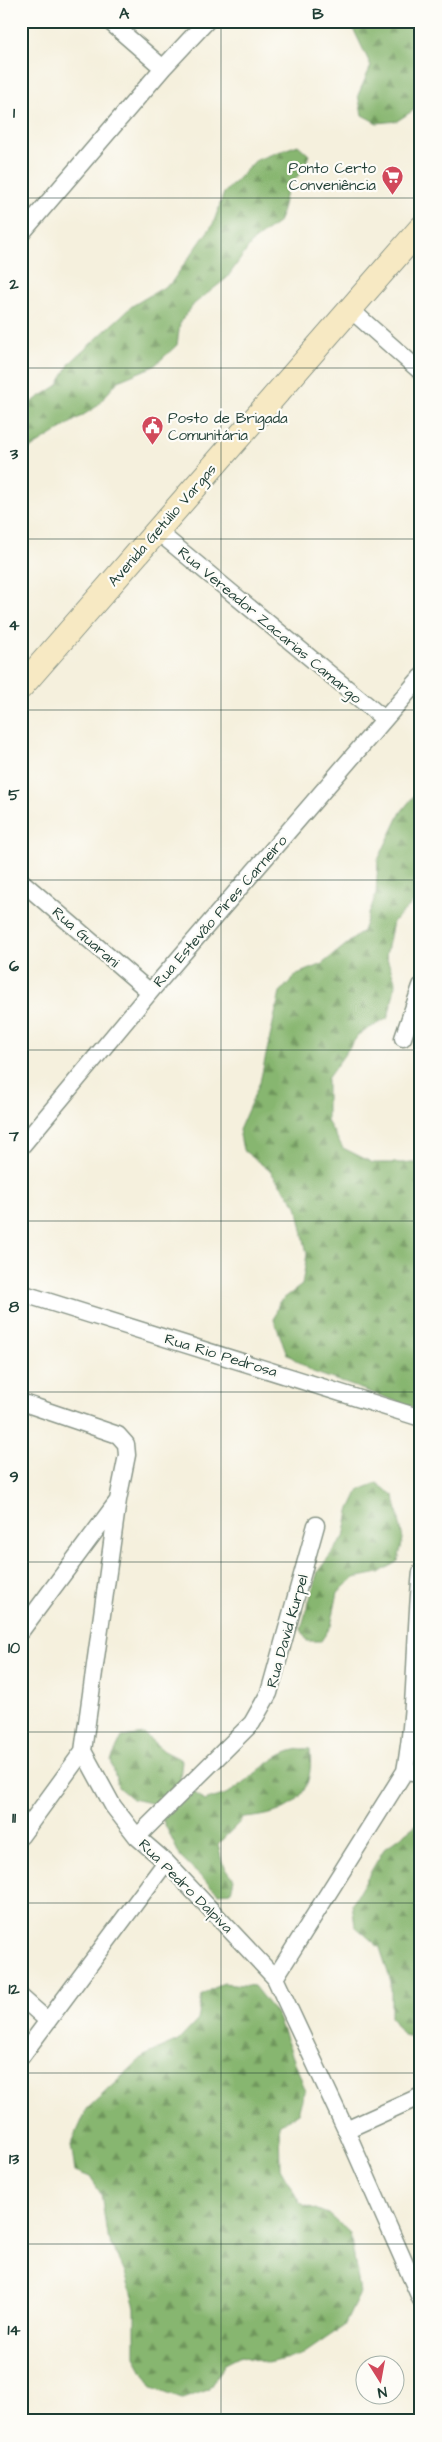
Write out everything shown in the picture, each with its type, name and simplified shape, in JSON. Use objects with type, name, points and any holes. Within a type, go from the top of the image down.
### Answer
[{"type":"street","points":[[109,21],[163,68]]},
{"type":"street","points":[[21,234],[163,68],[207,21]]},
{"type":"street","name":"Avenida Getúlio Vargas","points":[[21,686],[421,228]]},
{"type":"street","points":[[350,309],[421,372]]},
{"type":"street","name":"Rua Vereador Zacarias Camargo","points":[[157,531],[384,719]]},
{"type":"street","name":"Rua Estevão Pires Carneiro","points":[[21,1147],[150,992],[421,678]]},
{"type":"street","name":"Rua Guarani","points":[[21,881],[150,992]]},
{"type":"street","points":[[403,1038],[421,986]]},
{"type":"street","name":"Rua Rio Pedrosa","points":[[21,1294],[421,1418]]},
{"type":"street","points":[[21,1836],[83,1751],[118,1500],[127,1455],[126,1444],[118,1435],[22,1404]]},
{"type":"street","points":[[21,1631],[118,1500]]},
{"type":"street","name":"Rua David Kurpel","points":[[137,1837],[252,1724],[269,1694],[316,1525]]},
{"type":"street","points":[[275,1978],[413,1772],[410,1744],[421,1572]]},
{"type":"street","name":"Rua Pedro Dalpiva","points":[[83,1751],[113,1806],[137,1837],[166,1862],[275,1978],[346,2130],[421,2300]]},
{"type":"street","points":[[21,2057],[166,1862]]},
{"type":"street","points":[[21,1997],[48,2021]]},
{"type":"street","points":[[346,2130],[421,2096]]},
{"type":"green space","points":[[347,21],[421,21],[420,106],[397,121],[377,123],[362,115],[358,95],[371,66],[352,26]]},
{"type":"green space","points":[[298,145],[309,155],[303,170],[287,188],[279,222],[253,241],[227,278],[194,304],[180,323],[177,345],[154,366],[118,381],[96,407],[21,454],[21,404],[27,405],[58,385],[70,363],[132,306],[171,283],[213,224],[224,193],[256,160]]},
{"type":"green space","points":[[421,787],[421,895],[393,922],[386,956],[396,983],[388,1018],[359,1034],[327,1079],[327,1121],[343,1148],[373,1163],[421,1163],[421,1410],[313,1372],[287,1354],[274,1320],[279,1302],[302,1285],[307,1254],[297,1206],[269,1170],[243,1150],[239,1130],[260,1082],[280,992],[297,974],[322,964],[363,931],[376,894],[378,860],[401,812]]},
{"type":"green space","points":[[377,1483],[394,1496],[403,1539],[398,1561],[379,1573],[354,1578],[338,1592],[331,1626],[321,1641],[307,1641],[301,1629],[318,1571],[344,1537],[349,1511],[359,1490]]},
{"type":"green space","points":[[144,1734],[164,1751],[182,1760],[180,1779],[204,1801],[230,1792],[267,1764],[287,1752],[298,1749],[310,1749],[308,1780],[303,1792],[296,1801],[274,1813],[244,1818],[218,1844],[222,1862],[234,1879],[231,1892],[218,1893],[181,1858],[155,1804],[132,1799],[118,1787],[111,1760],[122,1737]]},
{"type":"green space","points":[[421,1821],[421,2038],[403,2035],[391,2017],[391,1982],[380,1948],[355,1926],[352,1904],[384,1849]]},
{"type":"green space","points":[[223,1983],[254,1986],[277,2015],[305,2089],[298,2113],[279,2125],[280,2168],[300,2203],[330,2215],[350,2233],[360,2293],[344,2326],[302,2355],[267,2363],[241,2356],[225,2364],[208,2390],[182,2399],[152,2388],[135,2357],[135,2307],[125,2273],[107,2235],[101,2194],[90,2177],[75,2171],[71,2145],[87,2109],[144,2056],[178,2041],[198,2020],[202,1995]]},
{"type":"place","name":"Ponto Certo Conveniência","points":[[392,196]]},
{"type":"place","name":"Posto de Brigada Comunitária","points":[[152,446]]}]
